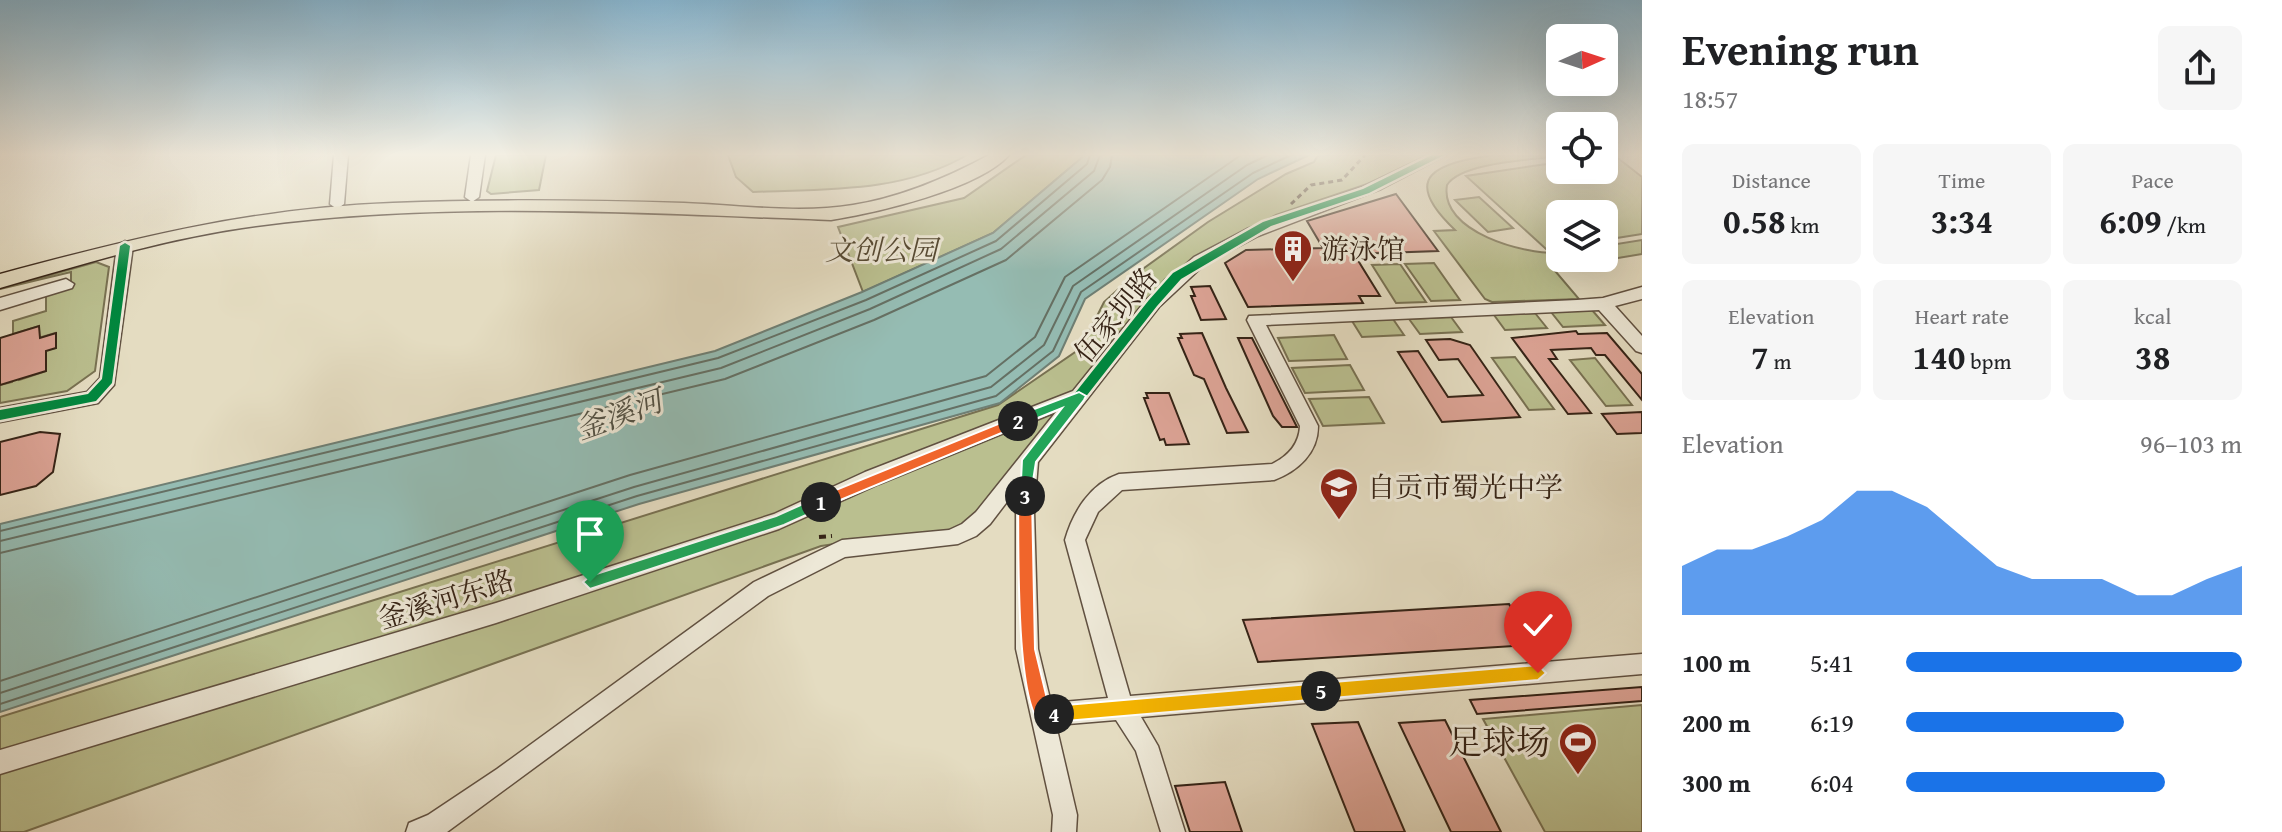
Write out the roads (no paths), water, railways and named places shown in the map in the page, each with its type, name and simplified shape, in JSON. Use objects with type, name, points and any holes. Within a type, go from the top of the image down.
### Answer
[{"type":"main road","points":[[0,272],[186,223],[337,204],[472,197],[831,204],[893,194]]},
{"type":"main road","points":[[0,281],[125,246],[243,222],[333,213],[470,206],[831,214],[877,208],[924,194]]},
{"type":"street","points":[[337,204],[338,194]]},
{"type":"street","name":"伍家坝路","points":[[418,832],[437,824],[505,777],[761,589],[842,549],[951,538],[969,530],[983,518],[1168,284],[1188,268],[1267,224],[1358,194]]},
{"type":"street","points":[[0,415],[92,398],[102,390],[108,380],[125,246]]},
{"type":"street","points":[[0,304],[66,284]]},
{"type":"street","points":[[1173,832],[1146,746],[1122,708],[1075,540],[1078,529],[1103,490],[1119,482],[1274,472],[1291,464],[1307,441],[1309,426],[1255,320],[1603,304],[1642,293]]},
{"type":"street","points":[[1603,304],[1642,347]]},
{"type":"street","name":"釜溪河东路","points":[[0,762],[496,613],[779,521],[872,478],[1079,396]]},
{"type":"street","points":[[1029,460],[1024,511],[1027,649],[1065,815],[1064,832]]},
{"type":"street","points":[[1043,715],[1642,664]]},
{"type":"water","name":"釜溪河","points":[[1039,194],[1237,194],[1085,299],[1059,356],[1000,403],[639,504],[0,712],[0,524],[715,351],[862,292],[993,233]]},
{"type":"place","name":"游泳馆","points":[[1293,283]]},
{"type":"place","name":"自贡市蜀光中学","points":[[1339,521]]},
{"type":"place","name":"足球场","points":[[1578,776]]},
{"type":"park label","name":"文创公园","points":[[881,250]]}]
